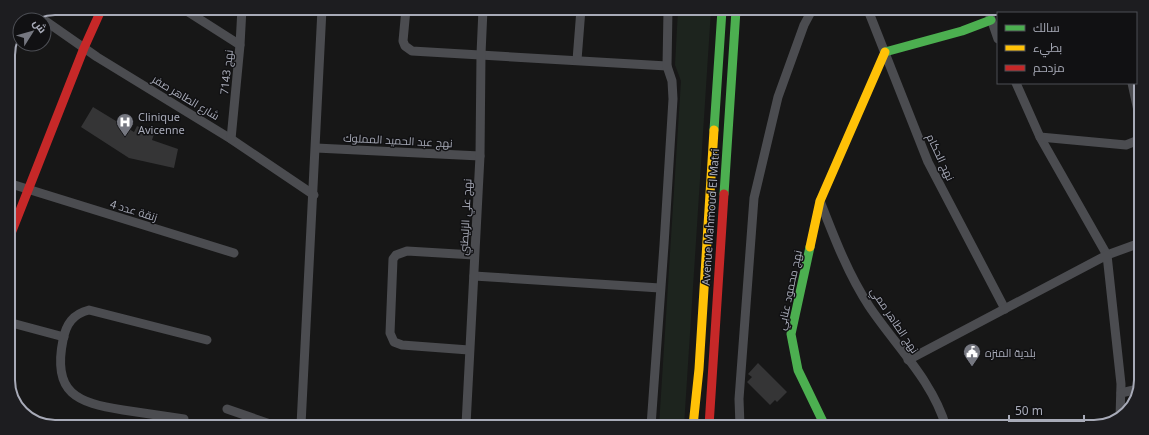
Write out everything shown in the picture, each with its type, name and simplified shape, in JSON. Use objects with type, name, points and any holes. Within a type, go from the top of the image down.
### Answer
[{"type":"main road","points":[[15,222],[84,48],[99,15]]},
{"type":"main road","name":"Avenue Mahmoud El Matri","points":[[694,420],[722,15]]},
{"type":"main road","name":"Avenue Mahmoud El Matri","points":[[709,420],[736,15]]},
{"type":"main road","points":[[884,52],[962,31],[991,20]]},
{"type":"main road","name":"نهج محمود عنابي","points":[[822,420],[794,363],[792,346],[794,319],[820,201],[884,52]]},
{"type":"street","points":[[193,15],[240,45]]},
{"type":"street","name":"نهج 7143","points":[[231,138],[242,15]]},
{"type":"street","points":[[301,420],[314,195],[322,15]]},
{"type":"street","points":[[405,15],[403,42],[408,49],[412,51],[667,66]]},
{"type":"street","name":"نهج علي الزليطني","points":[[466,420],[480,156],[483,15]]},
{"type":"street","points":[[577,60],[581,15]]},
{"type":"street","points":[[650,420],[673,99],[672,81],[667,66],[668,15]]},
{"type":"street","points":[[740,420],[739,400],[754,198],[778,97],[804,25],[809,15]]},
{"type":"street","name":"نهج الحكام","points":[[870,15],[928,162],[1005,309]]},
{"type":"street","points":[[990,15],[997,36]]},
{"type":"street","name":"شارع الطاهر صفر","points":[[52,26],[84,48],[231,138],[314,195]]},
{"type":"street","points":[[1016,84],[1040,137],[1107,255],[1121,393],[1120,410]]},
{"type":"street","points":[[1040,137],[1126,145],[1134,141]]},
{"type":"street","name":"نهج عبد الحميد المملوك","points":[[316,148],[480,156]]},
{"type":"street","name":"زنقة عدد 4","points":[[15,186],[234,253]]},
{"type":"street","name":"نهج الطاهر ممي","points":[[820,201],[835,239],[868,305],[934,398],[943,420]]},
{"type":"street","points":[[908,360],[1107,255],[1134,245]]},
{"type":"street","points":[[469,350],[402,345],[394,342],[390,333],[393,259],[396,254],[406,251],[474,255]]},
{"type":"street","points":[[474,276],[660,288]]},
{"type":"street","points":[[184,419],[105,408],[82,401],[64,382],[60,353],[64,337],[71,319],[79,312],[89,310],[207,340]]},
{"type":"street","points":[[15,324],[64,337]]},
{"type":"street","points":[[1121,393],[1133,390]]},
{"type":"street","points":[[227,409],[259,420]]},
{"type":"shaded area","points":[[678,15],[711,15],[684,420],[659,420],[681,81],[675,65]]},
{"type":"building","name":"Clinique Avicenne","points":[[93,107],[134,132],[137,126],[154,134],[152,140],[178,149],[174,168],[129,158],[81,127]]},
{"type":"building","points":[[758,363],[787,392],[777,402],[775,400],[770,405],[747,382],[752,377],[748,374]]},
{"type":"traffic: fast","points":[[714,130],[722,15]]},
{"type":"traffic: fast","points":[[724,194],[736,15]]},
{"type":"traffic: fast","points":[[885,52],[962,31],[991,20]]},
{"type":"traffic: fast","points":[[810,247],[791,334],[798,370],[822,420]]},
{"type":"traffic: slow","points":[[810,247],[820,201],[885,52]]},
{"type":"traffic: slow","points":[[694,420],[699,369],[714,130]]},
{"type":"traffic: jam","points":[[15,223],[84,48],[99,15]]},
{"type":"traffic: jam","points":[[709,420],[724,194]]},
{"type":"place","name":"Clinique Avicenne","points":[[125,137]]},
{"type":"place","name":"بلدية المنزه","points":[[972,367]]}]
